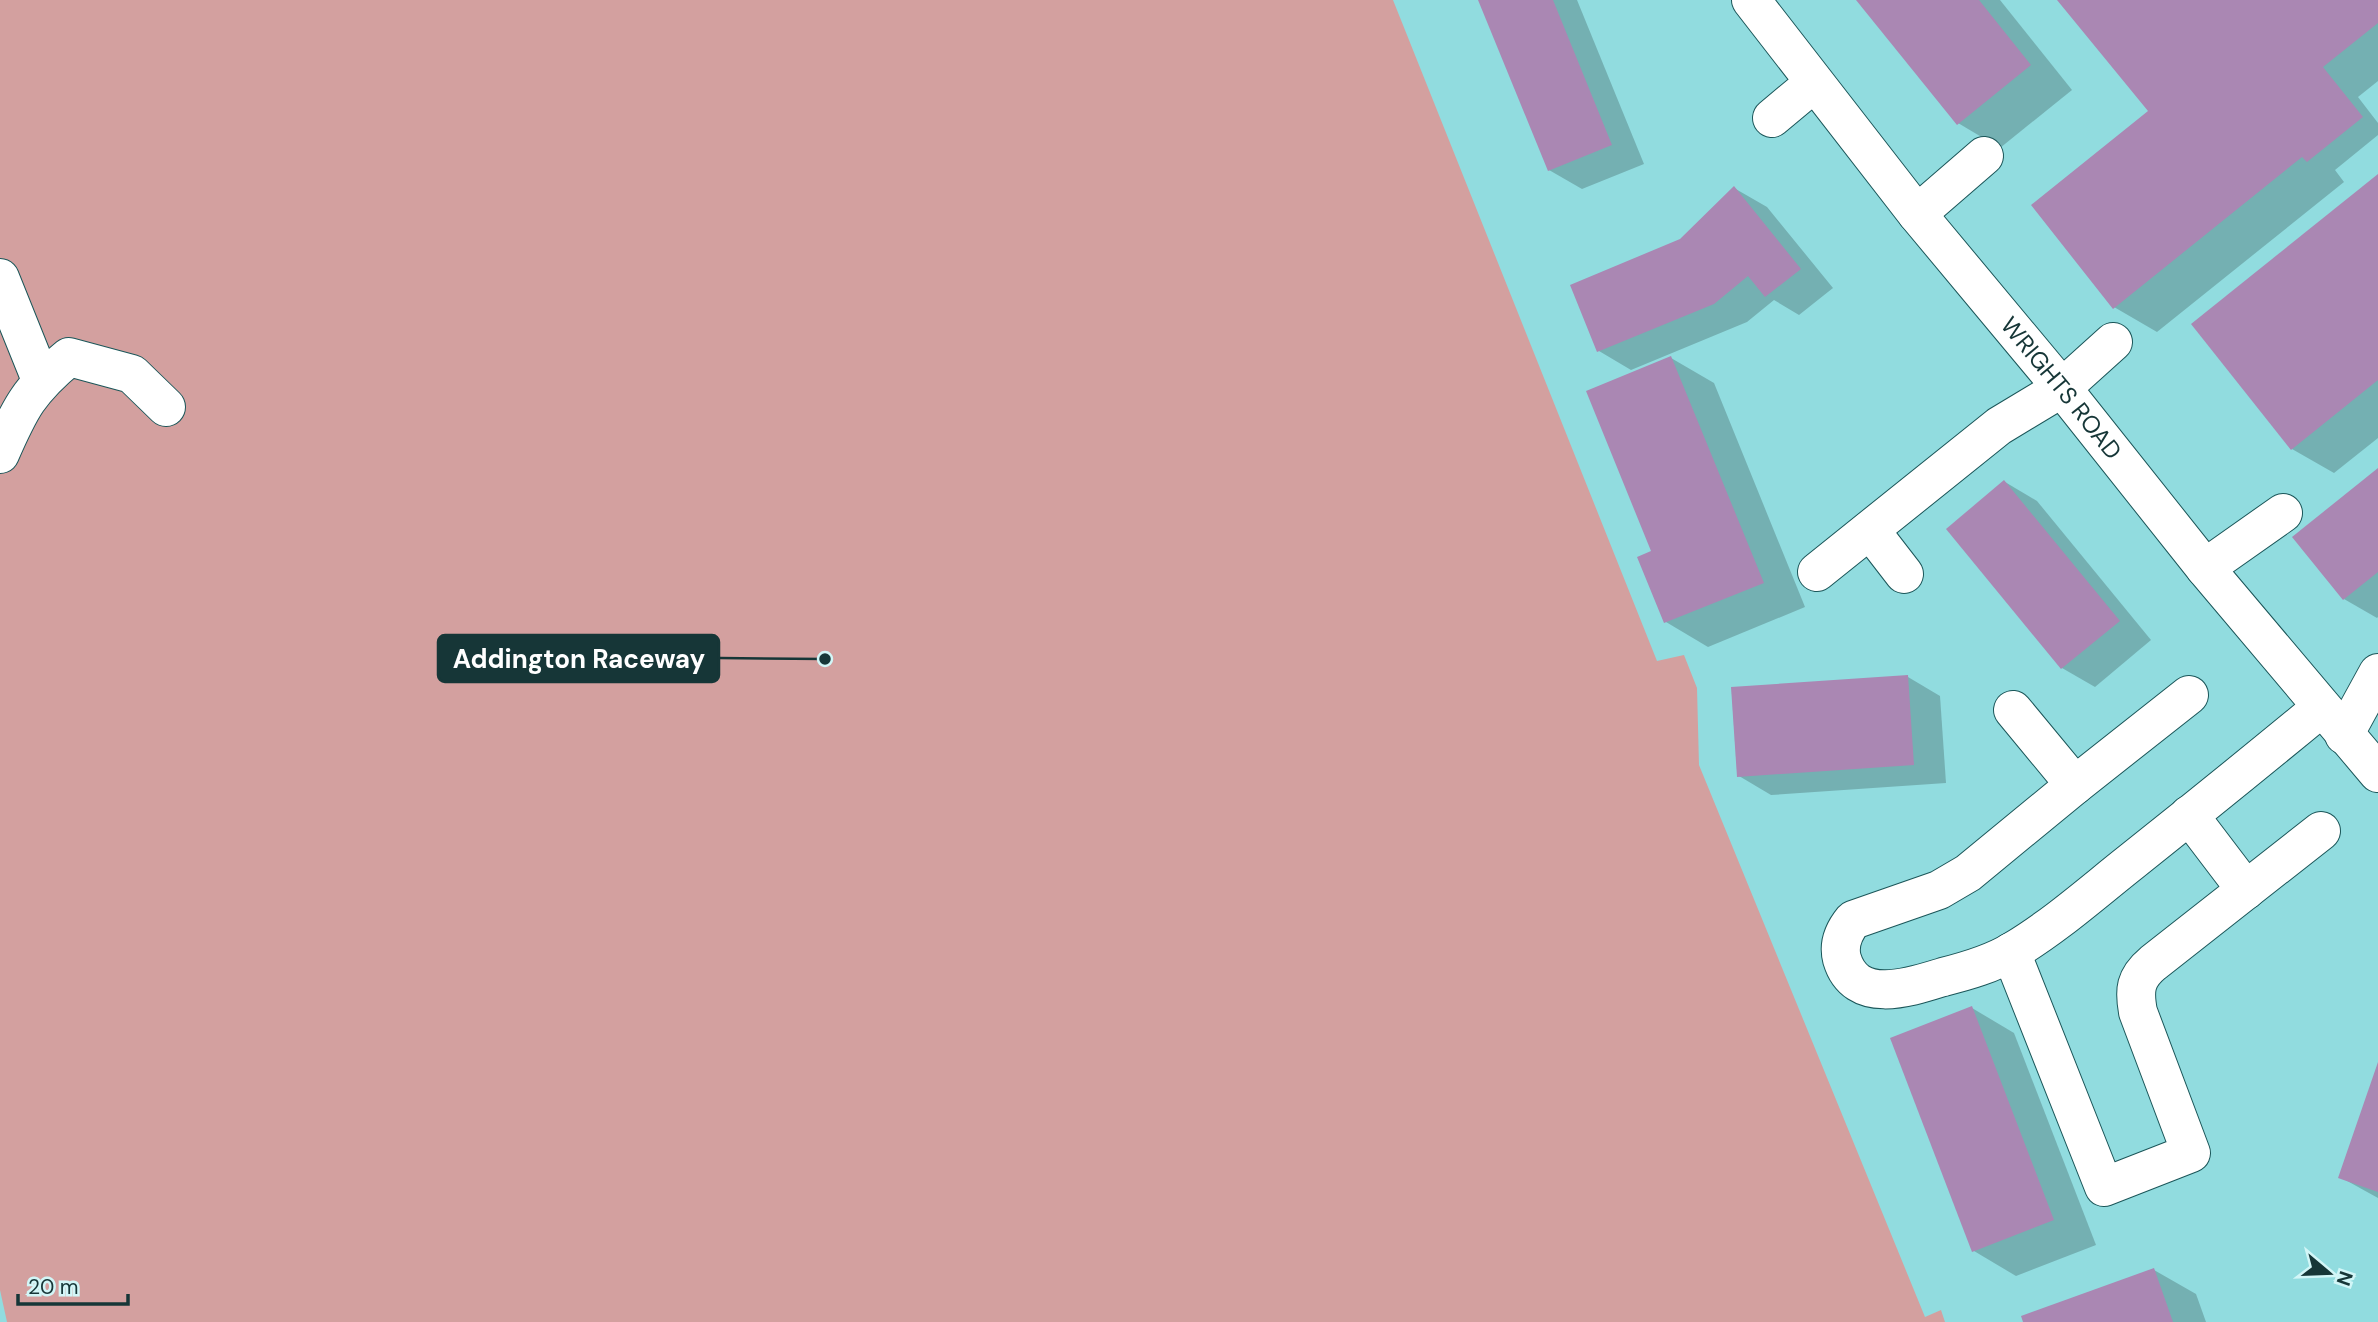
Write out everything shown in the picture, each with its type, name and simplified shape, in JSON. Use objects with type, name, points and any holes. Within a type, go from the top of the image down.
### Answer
[{"type":"main road","name":"WRIGHTS ROAD","points":[[1756,2],[1814,83],[1917,214],[2062,388],[2205,568],[2378,774]]},
{"type":"main road","points":[[1772,118],[1814,83]]},
{"type":"main road","points":[[1917,214],[1984,156]]},
{"type":"main road","points":[[0,278],[41,380]]},
{"type":"main road","points":[[1817,572],[2000,426],[2062,388],[2113,342]]},
{"type":"main road","points":[[0,454],[19,411],[41,380],[69,357],[132,374],[166,407]]},
{"type":"main road","points":[[2205,568],[2283,513]]},
{"type":"main road","points":[[1870,530],[1905,574]]},
{"type":"main road","points":[[2189,695],[1968,873],[1953,883],[1853,920],[1842,939],[1841,950],[1851,977],[1871,988],[1901,990],[2011,953],[2059,919],[2189,815],[2333,721],[2378,673]]},
{"type":"main road","points":[[2013,710],[2074,785]]},
{"type":"main road","points":[[2189,815],[2246,890]]},
{"type":"main road","points":[[2011,953],[2104,1187],[2191,1153],[2138,1012],[2135,994],[2146,969],[2321,831]]},
{"type":"shaded area","points":[[0,0],[1393,0],[1657,661],[1684,655],[1697,688],[1699,765],[1925,1317],[1941,1310],[1945,1322],[7,1322],[0,1290]]},
{"type":"building","points":[[1478,0],[1553,0],[1612,145],[1548,171]]},
{"type":"building","points":[[1856,0],[1979,0],[2031,65],[1957,125]]},
{"type":"building","points":[[2057,0],[2378,0],[2378,23],[2323,67],[2363,117],[2307,162],[2302,157],[2113,309],[2031,205],[2148,111]]},
{"type":"building","points":[[2378,174],[2378,380],[2291,450],[2191,324]]},
{"type":"building","points":[[1734,186],[1801,269],[1765,297],[1748,276],[1714,304],[1597,352],[1570,285],[1680,239]]},
{"type":"building","points":[[1671,356],[1764,583],[1664,623],[1637,557],[1651,551],[1586,391]]},
{"type":"building","points":[[2378,468],[2378,572],[2343,600],[2292,537]]},
{"type":"building","points":[[2004,480],[2120,621],[2061,669],[1946,529]]},
{"type":"building","points":[[1908,675],[1914,765],[1737,777],[1731,687]]},
{"type":"building","points":[[1972,1006],[2054,1220],[1972,1252],[1890,1038]]},
{"type":"building","points":[[2378,1062],[2378,1192],[2338,1178]]},
{"type":"building","points":[[2154,1268],[2173,1322],[2023,1322],[2021,1316]]},
{"type":"place","name":"Addington Raceway","points":[[825,659]]}]
